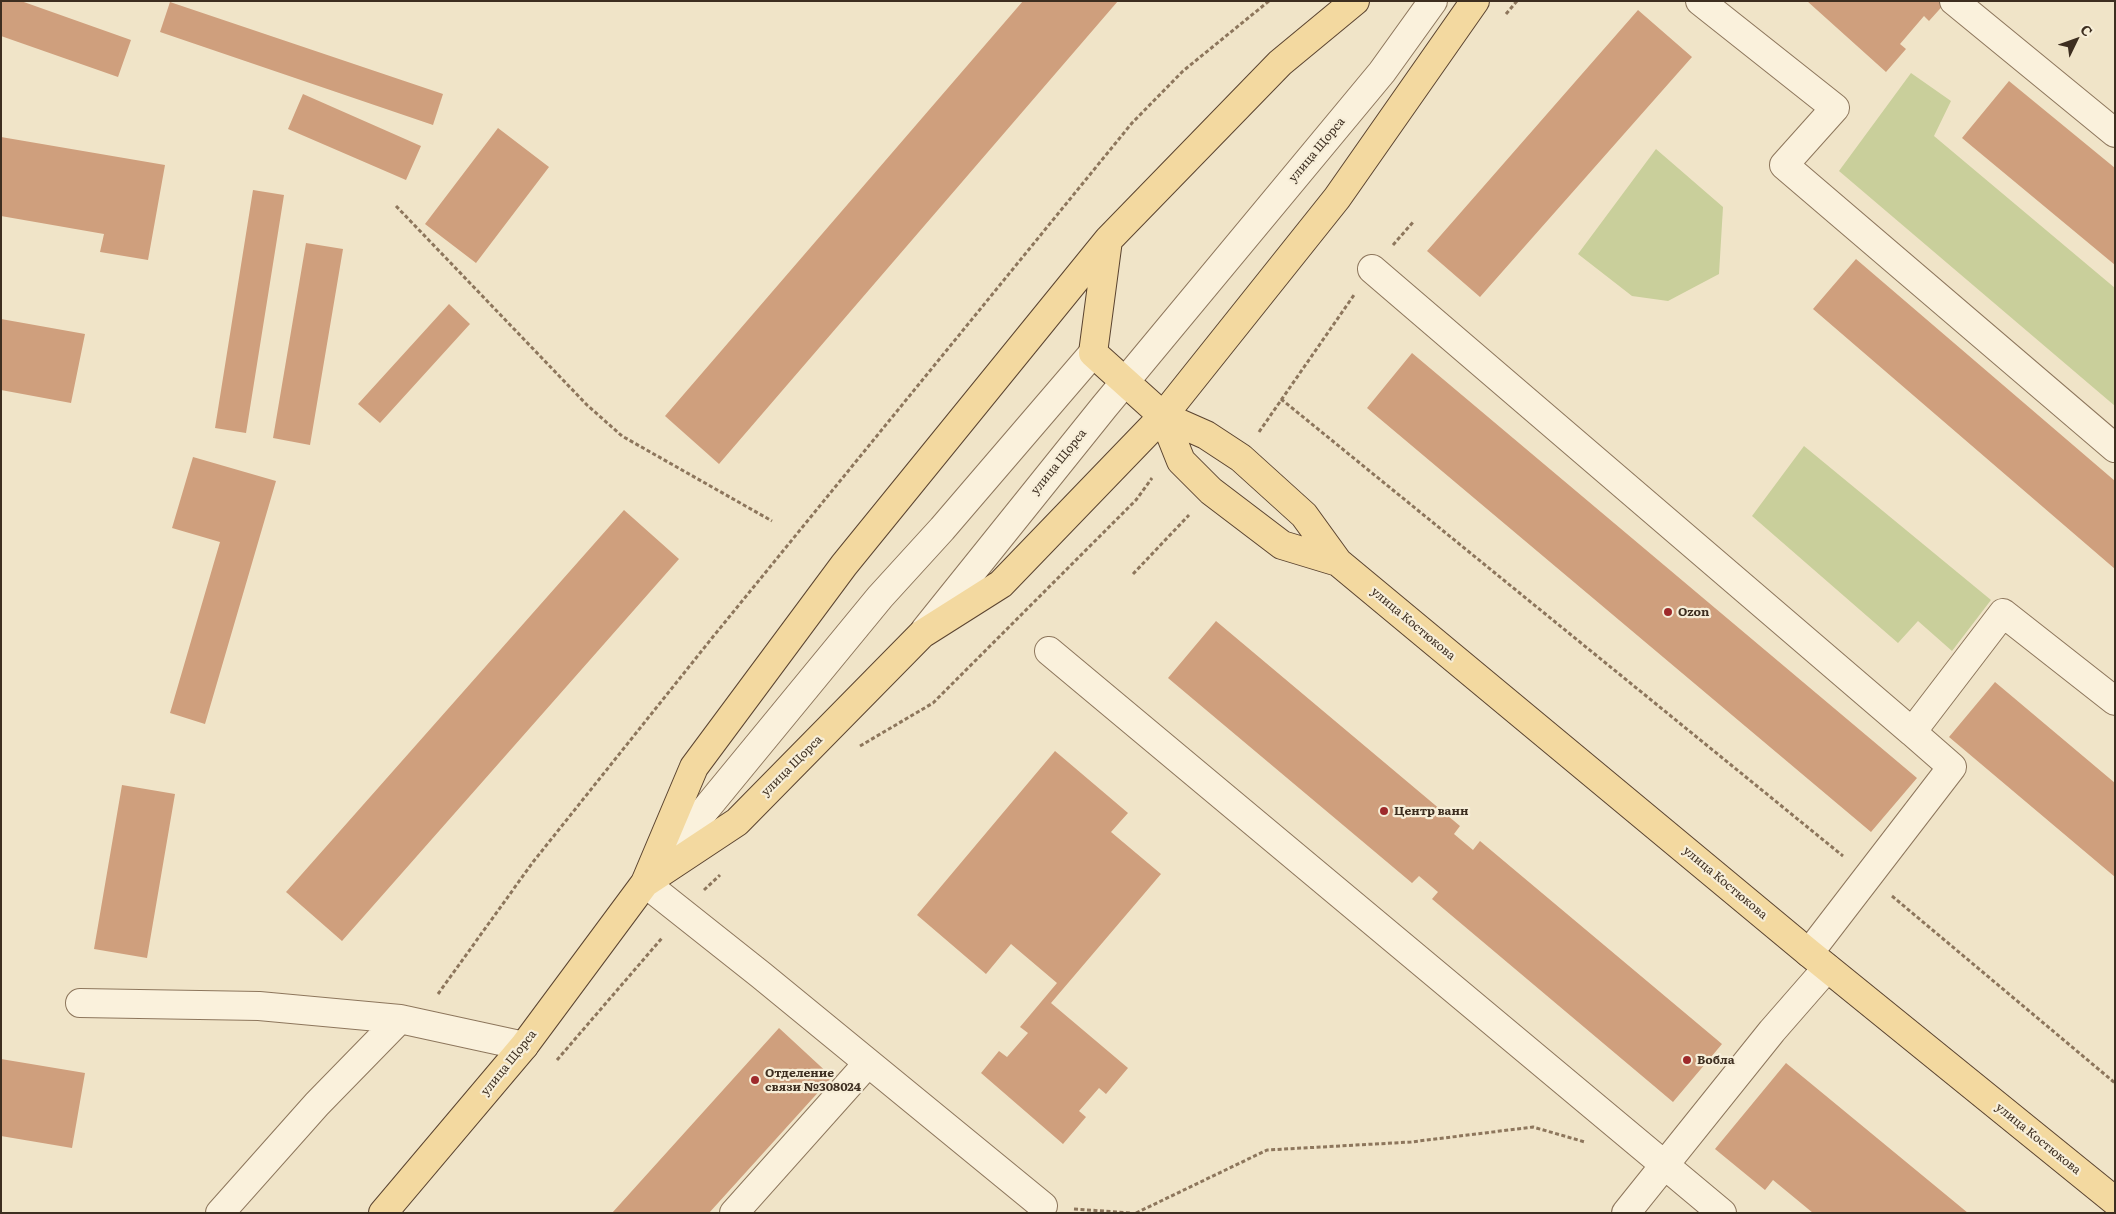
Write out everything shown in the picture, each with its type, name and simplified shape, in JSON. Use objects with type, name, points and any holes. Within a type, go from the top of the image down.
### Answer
[{"type":"main road","points":[[645,883],[694,767],[844,565],[1108,240],[1280,63],[1355,1]]},
{"type":"main road","points":[[922,634],[1001,584],[1163,416],[1337,198],[1474,1]]},
{"type":"main road","points":[[1093,353],[1108,240]]},
{"type":"main road","name":"улица Костюкова","points":[[1093,353],[1163,416],[1206,435],[1241,458],[1304,515],[1338,562],[1818,960],[2115,1201]]},
{"type":"main road","name":"улица Костюкова","points":[[1163,416],[1181,461],[1211,491],[1282,545],[1338,562]]},
{"type":"main road","name":"улица Щорса","points":[[384,1212],[524,1046],[645,883],[737,822],[922,634]]},
{"type":"street","name":"улица Щорса","points":[[922,634],[1125,382],[1382,72],[1433,1]]},
{"type":"street","points":[[1700,1],[1835,108],[1784,165],[2115,448]]},
{"type":"street","points":[[1954,1],[2115,133]]},
{"type":"street","points":[[1372,269],[1952,767],[1868,876],[1818,960],[1772,1031],[1626,1213]]},
{"type":"street","name":"улица Щорса","points":[[645,883],[880,597],[942,530],[1093,353]]},
{"type":"street","points":[[1912,732],[2003,613],[2115,701]]},
{"type":"street","points":[[1049,651],[1722,1213]]},
{"type":"street","points":[[645,883],[1043,1206]]},
{"type":"street","points":[[80,1003],[258,1006],[408,1021],[524,1046]]},
{"type":"street","points":[[220,1213],[316,1104],[408,1021]]},
{"type":"street","points":[[734,1213],[868,1063]]},
{"type":"path","points":[[408,1021],[724,624],[1132,123],[1183,71],[1270,1]]},
{"type":"path","points":[[396,206],[587,405],[622,436],[772,522]]},
{"type":"path","points":[[1241,458],[1372,269]]},
{"type":"path","points":[[1281,399],[1868,876],[2115,1083]]},
{"type":"path","points":[[1133,574],[1211,491]]},
{"type":"path","points":[[1136,1213],[1267,1150],[1411,1142],[1533,1127],[1589,1144]]},
{"type":"green space","points":[[1911,73],[1951,101],[1934,136],[2115,288],[2115,406],[1839,171]]},
{"type":"green space","points":[[1656,149],[1723,207],[1719,274],[1668,301],[1632,296],[1578,254]]},
{"type":"green space","points":[[1804,446],[1991,600],[1952,651],[1918,621],[1898,643],[1752,516]]},
{"type":"building","points":[[1,1],[21,1],[131,40],[118,77],[1,36]]},
{"type":"building","points":[[1023,1],[1118,1],[719,464],[665,416]]},
{"type":"building","points":[[1807,1],[1947,1],[1929,21],[1924,16],[1900,44],[1906,49],[1886,72]]},
{"type":"building","points":[[170,2],[443,94],[433,125],[160,32]]},
{"type":"building","points":[[1638,10],[1692,57],[1480,297],[1427,251]]},
{"type":"building","points":[[2009,81],[2115,168],[2115,265],[1962,138]]},
{"type":"building","points":[[303,94],[421,146],[406,180],[288,129]]},
{"type":"building","points":[[498,128],[549,167],[476,263],[425,224]]},
{"type":"building","points":[[1,137],[165,165],[148,260],[100,252],[104,234],[1,216]]},
{"type":"building","points":[[253,190],[284,195],[246,433],[215,428]]},
{"type":"building","points":[[306,243],[343,249],[310,445],[273,438]]},
{"type":"building","points":[[1856,259],[2115,481],[2115,569],[1813,309]]},
{"type":"building","points":[[449,304],[470,324],[380,423],[358,404]]},
{"type":"building","points":[[1,319],[85,334],[71,403],[1,390]]},
{"type":"building","points":[[1412,353],[1917,778],[1871,832],[1367,408]]},
{"type":"building","points":[[193,457],[276,481],[205,724],[170,713],[220,542],[172,528]]},
{"type":"building","points":[[624,510],[679,559],[342,941],[286,892]]},
{"type":"building","points":[[1216,621],[1460,826],[1454,834],[1473,850],[1480,841],[1722,1044],[1673,1102],[1432,899],[1438,892],[1419,876],[1412,883],[1168,678]]},
{"type":"building","points":[[1995,682],[2115,783],[2115,877],[1949,737]]},
{"type":"building","points":[[1055,751],[1128,813],[1111,832],[1161,874],[1051,1003],[1128,1068],[1106,1094],[1099,1088],[1079,1111],[1086,1117],[1063,1144],[981,1073],[999,1051],[1007,1057],[1028,1033],[1020,1027],[1057,983],[1011,944],[986,974],[917,915]]},
{"type":"building","points":[[122,785],[175,794],[147,958],[94,949]]},
{"type":"building","points":[[779,1028],[832,1077],[709,1213],[612,1213]]},
{"type":"building","points":[[1,1059],[85,1073],[72,1148],[1,1136]]},
{"type":"building","points":[[1786,1063],[1968,1213],[1813,1213],[1773,1180],[1765,1190],[1715,1149]]},
{"type":"place","name":"Ozon","points":[[1668,612]]},
{"type":"place","name":"Центр ванн","points":[[1384,811]]},
{"type":"place","name":"Вобла","points":[[1687,1060]]},
{"type":"place","name":"Отделение связи №308024","points":[[755,1080]]}]
